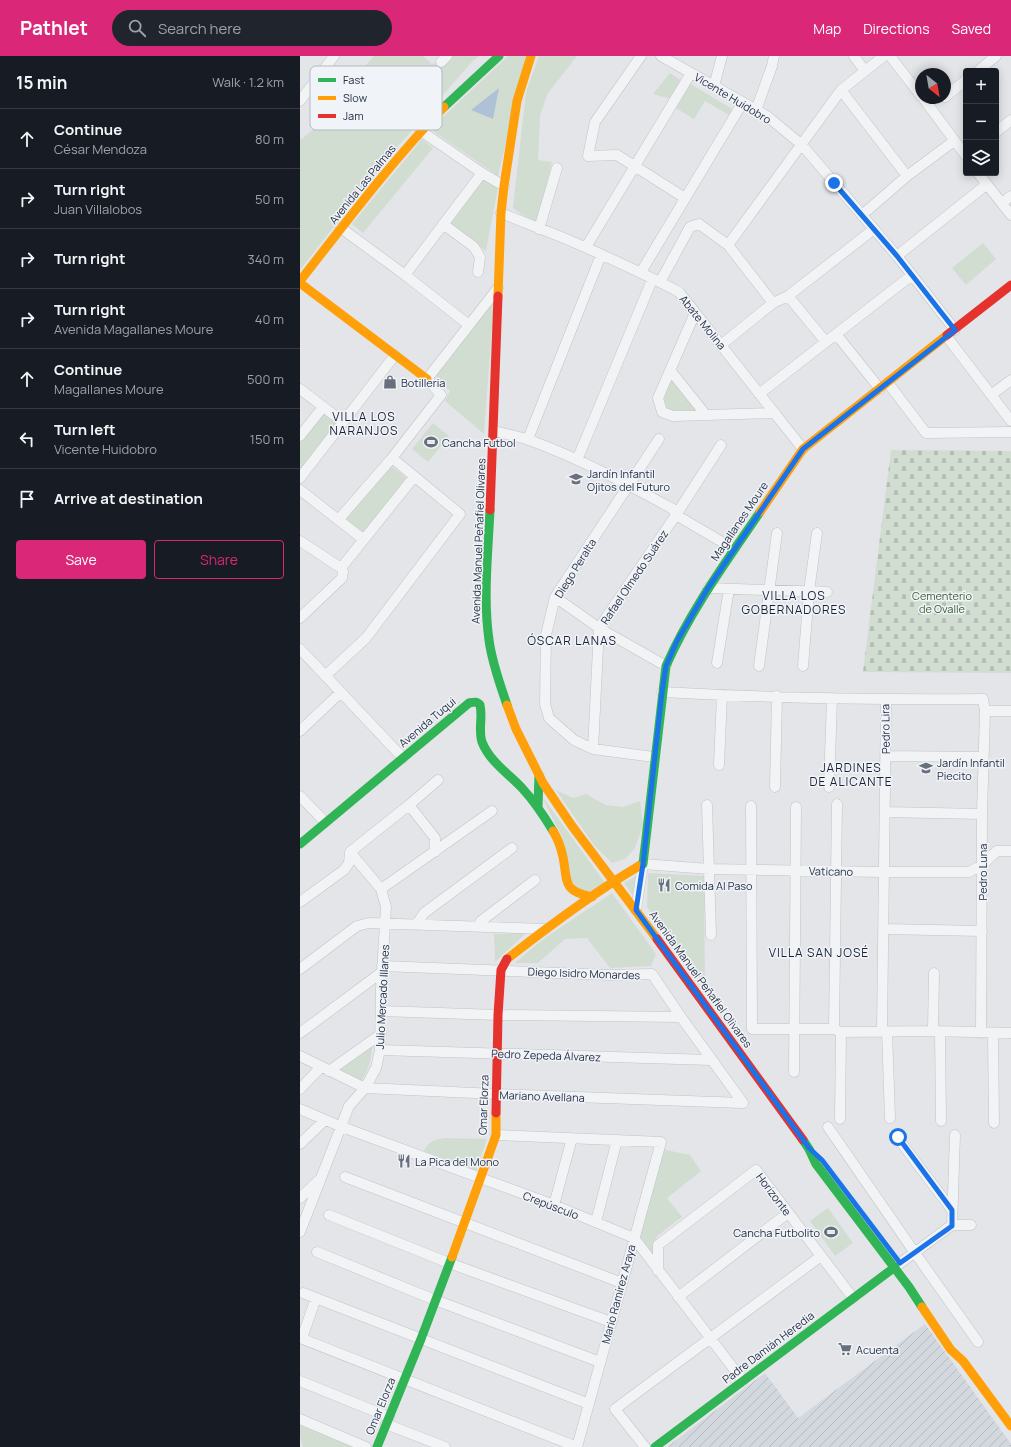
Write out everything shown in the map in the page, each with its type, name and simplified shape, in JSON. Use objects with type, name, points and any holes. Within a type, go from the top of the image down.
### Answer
[{"type":"street","points":[[326,66],[334,56]]},
{"type":"street","name":"Avenida Las Palmas","points":[[442,109],[499,56]]},
{"type":"street","name":"Avenida Manuel Peñafiel Olivares","points":[[531,56],[517,101],[501,213],[494,431],[486,608],[489,641],[497,676],[516,730],[539,775],[572,826],[636,910],[809,1148],[816,1164],[898,1265],[950,1350],[962,1361],[1011,1426]]},
{"type":"street","points":[[642,56],[595,122],[588,156],[617,155],[685,198]]},
{"type":"street","name":"Vicente Huidobro","points":[[661,56],[767,116],[802,145],[897,256],[955,330]]},
{"type":"street","points":[[714,86],[722,56]]},
{"type":"street","points":[[756,110],[772,66],[774,56]]},
{"type":"street","points":[[854,56],[865,71]]},
{"type":"street","points":[[728,245],[841,90],[884,56]]},
{"type":"street","points":[[890,56],[915,88]]},
{"type":"street","points":[[982,68],[996,56]]},
{"type":"street","points":[[586,247],[691,73]]},
{"type":"street","points":[[951,92],[963,82]]},
{"type":"street","points":[[300,101],[310,88]]},
{"type":"street","points":[[841,90],[907,176]]},
{"type":"street","points":[[641,272],[742,102]]},
{"type":"street","points":[[928,104],[963,152]]},
{"type":"street","points":[[931,108],[936,104]]},
{"type":"street","points":[[999,130],[1011,120]]},
{"type":"street","points":[[421,131],[482,173],[504,186]]},
{"type":"street","name":"Avenida Las Palmas","points":[[300,282],[341,228],[421,131]]},
{"type":"street","points":[[862,214],[907,176],[954,140]]},
{"type":"street","points":[[539,229],[557,168]]},
{"type":"street","points":[[405,275],[482,173]]},
{"type":"street","points":[[980,176],[1011,215]]},
{"type":"street","points":[[897,256],[986,185]]},
{"type":"street","points":[[1002,203],[1011,196]]},
{"type":"street","name":"Abate Molina","points":[[501,213],[586,247],[641,272],[679,292],[803,449]]},
{"type":"street","points":[[443,224],[474,248],[480,257],[478,272]]},
{"type":"street","points":[[576,460],[656,281],[690,227],[699,224],[728,245],[773,303]]},
{"type":"street","points":[[341,228],[469,325]]},
{"type":"street","points":[[721,345],[773,303],[788,296],[874,229]]},
{"type":"street","points":[[528,439],[601,255]]},
{"type":"street","points":[[759,394],[912,275]]},
{"type":"street","points":[[300,282],[427,379],[441,395],[392,458],[339,519]]},
{"type":"street","points":[[427,379],[499,287]]},
{"type":"street","name":"Magallanes Moure","points":[[643,864],[654,757],[666,666],[677,641],[708,588],[803,449],[955,330],[1009,291]]},
{"type":"street","points":[[788,296],[826,342]]},
{"type":"street","points":[[695,313],[658,398],[662,412],[673,416],[775,413]]},
{"type":"street","points":[[836,334],[926,433],[1011,432]]},
{"type":"street","points":[[947,337],[1011,421]]},
{"type":"street","points":[[300,478],[395,355]]},
{"type":"street","points":[[670,370],[706,415]]},
{"type":"street","points":[[991,395],[1011,380]]},
{"type":"street","points":[[300,389],[343,422]]},
{"type":"street","points":[[300,436],[323,407]]},
{"type":"street","points":[[494,431],[528,439],[628,485],[673,509],[676,515],[734,549]]},
{"type":"street","name":"Diego Peralta","points":[[654,757],[593,749],[574,740],[549,718],[545,704],[546,635],[555,597],[659,439]]},
{"type":"street","name":"Rafael Olmedo Suárez","points":[[593,749],[599,628],[676,515],[721,445]]},
{"type":"street","points":[[325,676],[366,638],[460,514],[392,458]]},
{"type":"street","points":[[300,618],[342,578],[342,570],[363,539],[414,477]]},
{"type":"street","points":[[300,490],[363,539]]},
{"type":"street","points":[[759,666],[777,533]]},
{"type":"street","points":[[803,666],[809,591],[817,533]]},
{"type":"street","points":[[300,541],[342,570]]},
{"type":"street","points":[[708,588],[827,592]]},
{"type":"street","points":[[717,663],[729,589]]},
{"type":"street","points":[[555,597],[599,628],[666,666]]},
{"type":"street","points":[[300,649],[403,758]]},
{"type":"street","points":[[300,731],[341,692]]},
{"type":"street","name":"Pedro Lira","points":[[662,692],[886,700],[884,929],[885,1031],[890,1118]]},
{"type":"street","points":[[719,764],[722,695]]},
{"type":"street","points":[[775,787],[777,696]]},
{"type":"street","points":[[829,787],[832,698]]},
{"type":"street","points":[[886,700],[983,699],[985,711],[1011,711]]},
{"type":"street","name":"Avenida Tuqui","points":[[300,844],[469,703],[476,702],[482,708],[480,728],[482,743],[486,750],[495,763],[523,789],[538,808],[560,844],[563,857],[564,876],[568,884],[578,894],[592,898]]},
{"type":"street","name":"Pedro Luna","points":[[981,1033],[982,814],[985,711]]},
{"type":"street","points":[[886,756],[983,758]]},
{"type":"street","points":[[538,808],[539,775]]},
{"type":"street","points":[[300,902],[344,870],[349,863],[350,852],[438,780]]},
{"type":"street","points":[[300,796],[326,822]]},
{"type":"street","points":[[837,804],[836,871],[840,1118]]},
{"type":"street","points":[[409,805],[435,838],[435,852]]},
{"type":"street","points":[[707,805],[710,935]]},
{"type":"street","points":[[752,806],[752,1029],[1011,1033]]},
{"type":"street","points":[[794,1072],[796,807]]},
{"type":"street","points":[[381,889],[492,811]]},
{"type":"street","points":[[885,812],[982,814]]},
{"type":"street","points":[[416,924],[424,913],[512,848]]},
{"type":"street","name":"Vaticano","points":[[643,864],[709,869],[969,872],[982,865],[997,851],[1011,851]]},
{"type":"street","name":"Julio Mercado Illanes","points":[[300,1232],[349,1106],[365,1088],[376,1068],[380,1050],[382,969],[386,907],[381,889],[350,852]]},
{"type":"street","points":[[501,970],[507,959],[546,929],[592,898],[614,881],[643,864]]},
{"type":"street","points":[[636,910],[643,864]]},
{"type":"street","points":[[478,926],[481,921],[535,880]]},
{"type":"street","points":[[300,969],[357,926],[369,923],[546,929]]},
{"type":"street","points":[[884,929],[982,931]]},
{"type":"street","points":[[300,1032],[382,969]]},
{"type":"street","name":"Diego Isidro Monardes","points":[[382,969],[501,970],[611,975],[652,974],[743,1103]]},
{"type":"street","name":"Omar Elorza","points":[[377,1447],[421,1339],[496,1135],[498,1014],[501,970]]},
{"type":"street","points":[[934,973],[941,1121]]},
{"type":"street","points":[[381,1011],[681,1017]]},
{"type":"street","points":[[993,1033],[994,1123]]},
{"type":"street","points":[[300,1089],[325,1069],[381,1034]]},
{"type":"street","name":"Pedro Zepeda Álvarez","points":[[380,1050],[712,1060]]},
{"type":"street","name":"Mariano Avellana","points":[[300,1056],[365,1088],[743,1103]]},
{"type":"street","name":"Crepúsculo","points":[[300,1109],[342,1127],[554,1205],[634,1238]]},
{"type":"street","points":[[300,1144],[325,1120]]},
{"type":"street","points":[[828,1127],[978,1342]]},
{"type":"street","points":[[496,1135],[617,1140],[596,1222]]},
{"type":"street","points":[[952,1226],[955,1135]]},
{"type":"street","points":[[898,1137],[952,1210]]},
{"type":"street","points":[[554,1205],[572,1138]]},
{"type":"street","name":"Mario Ramírez Araya","points":[[577,1447],[661,1142],[617,1140]]},
{"type":"street","name":"Horizonte","points":[[658,1271],[658,1245],[756,1170],[853,1298]]},
{"type":"street","points":[[345,1177],[622,1282]]},
{"type":"street","points":[[300,1198],[321,1178]]},
{"type":"street","points":[[678,1297],[788,1213]]},
{"type":"street","points":[[329,1215],[449,1263],[611,1322]]},
{"type":"street","points":[[898,1265],[952,1226],[971,1225]]},
{"type":"street","points":[[634,1238],[743,1381]]},
{"type":"street","points":[[317,1252],[435,1300],[600,1362]]},
{"type":"street","points":[[645,1447],[615,1409],[711,1339],[820,1256]]},
{"type":"street","name":"Padre Damián Heredia","points":[[655,1447],[898,1265]]},
{"type":"street","points":[[303,1293],[589,1404]]},
{"type":"street","points":[[316,1298],[301,1338],[404,1380],[577,1447]]},
{"type":"street","points":[[300,1382],[445,1447]]},
{"type":"street","points":[[300,1419],[366,1447]]},
{"type":"shaded area","points":[[925,1324],[1011,1444],[1011,1447],[667,1447],[765,1373],[798,1418]]},
{"type":"green space","points":[[374,56],[423,56],[432,64],[448,60],[452,56],[479,56],[442,96],[442,66],[365,66]]},
{"type":"green space","points":[[508,56],[526,56],[498,176],[431,130],[442,130],[442,118]]},
{"type":"green space","points":[[539,56],[577,56],[548,93],[540,115],[538,160],[552,162],[537,223],[513,208],[526,92]]},
{"type":"green space","points":[[670,73],[682,81],[671,99],[653,94]]},
{"type":"green space","points":[[689,83],[732,109],[729,115],[705,101],[694,119],[674,107]]},
{"type":"green space","points":[[312,130],[412,130],[391,154],[300,270],[300,138],[302,139]]},
{"type":"green space","points":[[422,139],[433,148],[363,233],[352,224]]},
{"type":"green space","points":[[483,177],[498,187],[486,251],[448,223]]},
{"type":"green space","points":[[983,243],[996,259],[966,285],[952,268]]},
{"type":"green space","points":[[494,300],[484,434],[445,401],[450,391],[437,379],[436,373]]},
{"type":"green space","points":[[673,380],[696,410],[674,411],[665,408],[664,390]]},
{"type":"green space","points":[[321,411],[338,424],[300,475],[300,439]]},
{"type":"green space","name":"Cancha Futbol","points":[[433,423],[449,436],[428,462],[412,449]]},
{"type":"green space","name":"Cementerio de Ovalle","points":[[891,450],[1011,451],[1011,673],[863,672]]},
{"type":"green space","points":[[389,464],[408,479],[362,535],[342,520]]},
{"type":"green space","points":[[556,790],[573,798],[586,794],[606,805],[623,807],[640,801],[643,825],[635,848],[625,859],[612,863],[594,845]]},
{"type":"green space","points":[[541,795],[605,883],[590,892],[578,889],[570,879],[562,837]]},
{"type":"green space","points":[[648,873],[704,876],[705,985],[647,907]]},
{"type":"green space","points":[[636,876],[634,897],[624,883]]},
{"type":"green space","points":[[612,893],[656,954],[651,966],[610,968],[587,938],[565,939],[538,963],[515,963],[550,935]]},
{"type":"green space","points":[[526,933],[495,962],[494,934]]},
{"type":"green space","points":[[373,1042],[368,1068],[360,1082],[336,1070]]},
{"type":"green space","points":[[446,1138],[487,1139],[476,1171],[424,1151],[433,1141]]},
{"type":"green space","points":[[661,1149],[690,1155],[701,1171],[667,1198],[682,1217],[657,1236],[652,1256],[637,1233]]},
{"type":"green space","name":"Cancha Futbolito","points":[[828,1208],[853,1243],[835,1256],[810,1221]]},
{"type":"green space","points":[[300,1422],[357,1447],[303,1447],[300,1437]]},
{"type":"water","points":[[499,88],[493,119],[471,110]]},
{"type":"traffic: fast","points":[[444,107],[499,56]]},
{"type":"traffic: fast","points":[[490,510],[486,575],[487,624],[492,657],[507,705]]},
{"type":"traffic: fast","points":[[639,866],[643,864],[666,666],[697,606],[760,512]]},
{"type":"traffic: fast","points":[[300,844],[469,703],[474,702],[480,705],[481,737],[485,749],[494,761],[531,798],[553,831]]},
{"type":"traffic: fast","points":[[538,807],[539,775]]},
{"type":"traffic: fast","points":[[803,1140],[816,1164],[909,1287],[922,1307]]},
{"type":"traffic: fast","points":[[377,1447],[421,1339],[452,1257]]},
{"type":"traffic: fast","points":[[655,1447],[895,1267]]},
{"type":"traffic: slow","points":[[498,296],[501,213],[504,186],[517,101],[531,56]]},
{"type":"traffic: slow","points":[[300,281],[352,214],[423,130]]},
{"type":"traffic: slow","points":[[300,283],[427,379]]},
{"type":"traffic: slow","points":[[760,512],[803,449],[947,335]]},
{"type":"traffic: slow","points":[[507,705],[516,729],[543,783],[572,826],[657,939]]},
{"type":"traffic: slow","points":[[553,831],[558,840],[563,857],[568,884],[576,892],[592,897]]},
{"type":"traffic: slow","points":[[507,959],[572,910],[639,866]]},
{"type":"traffic: slow","points":[[452,1257],[496,1135],[496,1113]]},
{"type":"traffic: slow","points":[[922,1307],[951,1350],[963,1361],[1011,1426]]},
{"type":"traffic: jam","points":[[947,335],[1011,285]]},
{"type":"traffic: jam","points":[[490,510],[498,296]]},
{"type":"traffic: jam","points":[[657,939],[803,1140]]},
{"type":"traffic: jam","points":[[496,1113],[498,1015],[501,970],[507,959]]},
{"type":"place","name":"Botilleria","points":[[390,382]]},
{"type":"place","name":"Cancha Futbol","points":[[431,442]]},
{"type":"place","name":"Jardín Infantil Ojitos del Futuro","points":[[576,479]]},
{"type":"place","name":"Jardín Infantil Piecito","points":[[926,768]]},
{"type":"place","name":"Comida Al Paso","points":[[664,885]]},
{"type":"place","name":"La Pica del Mono","points":[[404,1161]]},
{"type":"place","name":"Cancha Futbolito","points":[[831,1232]]},
{"type":"place","name":"Acuenta","points":[[845,1349]]},
{"type":"district","name":"VILLA LOS NARANJOS","points":[[364,423]]},
{"type":"district","name":"VILLA LOS GOBERNADORES","points":[[794,602]]},
{"type":"district","name":"ÓSCAR LANAS","points":[[572,640]]},
{"type":"district","name":"JARDINES DE ALICANTE","points":[[851,774]]},
{"type":"district","name":"VILLA SAN JOSÉ","points":[[819,952]]},
{"type":"route","points":[[834,183],[897,256],[955,330],[803,449],[708,588],[677,641],[666,666],[662,692],[643,864],[636,910],[809,1148],[822,1160],[900,1263],[952,1226],[952,1210],[898,1137]]}]
